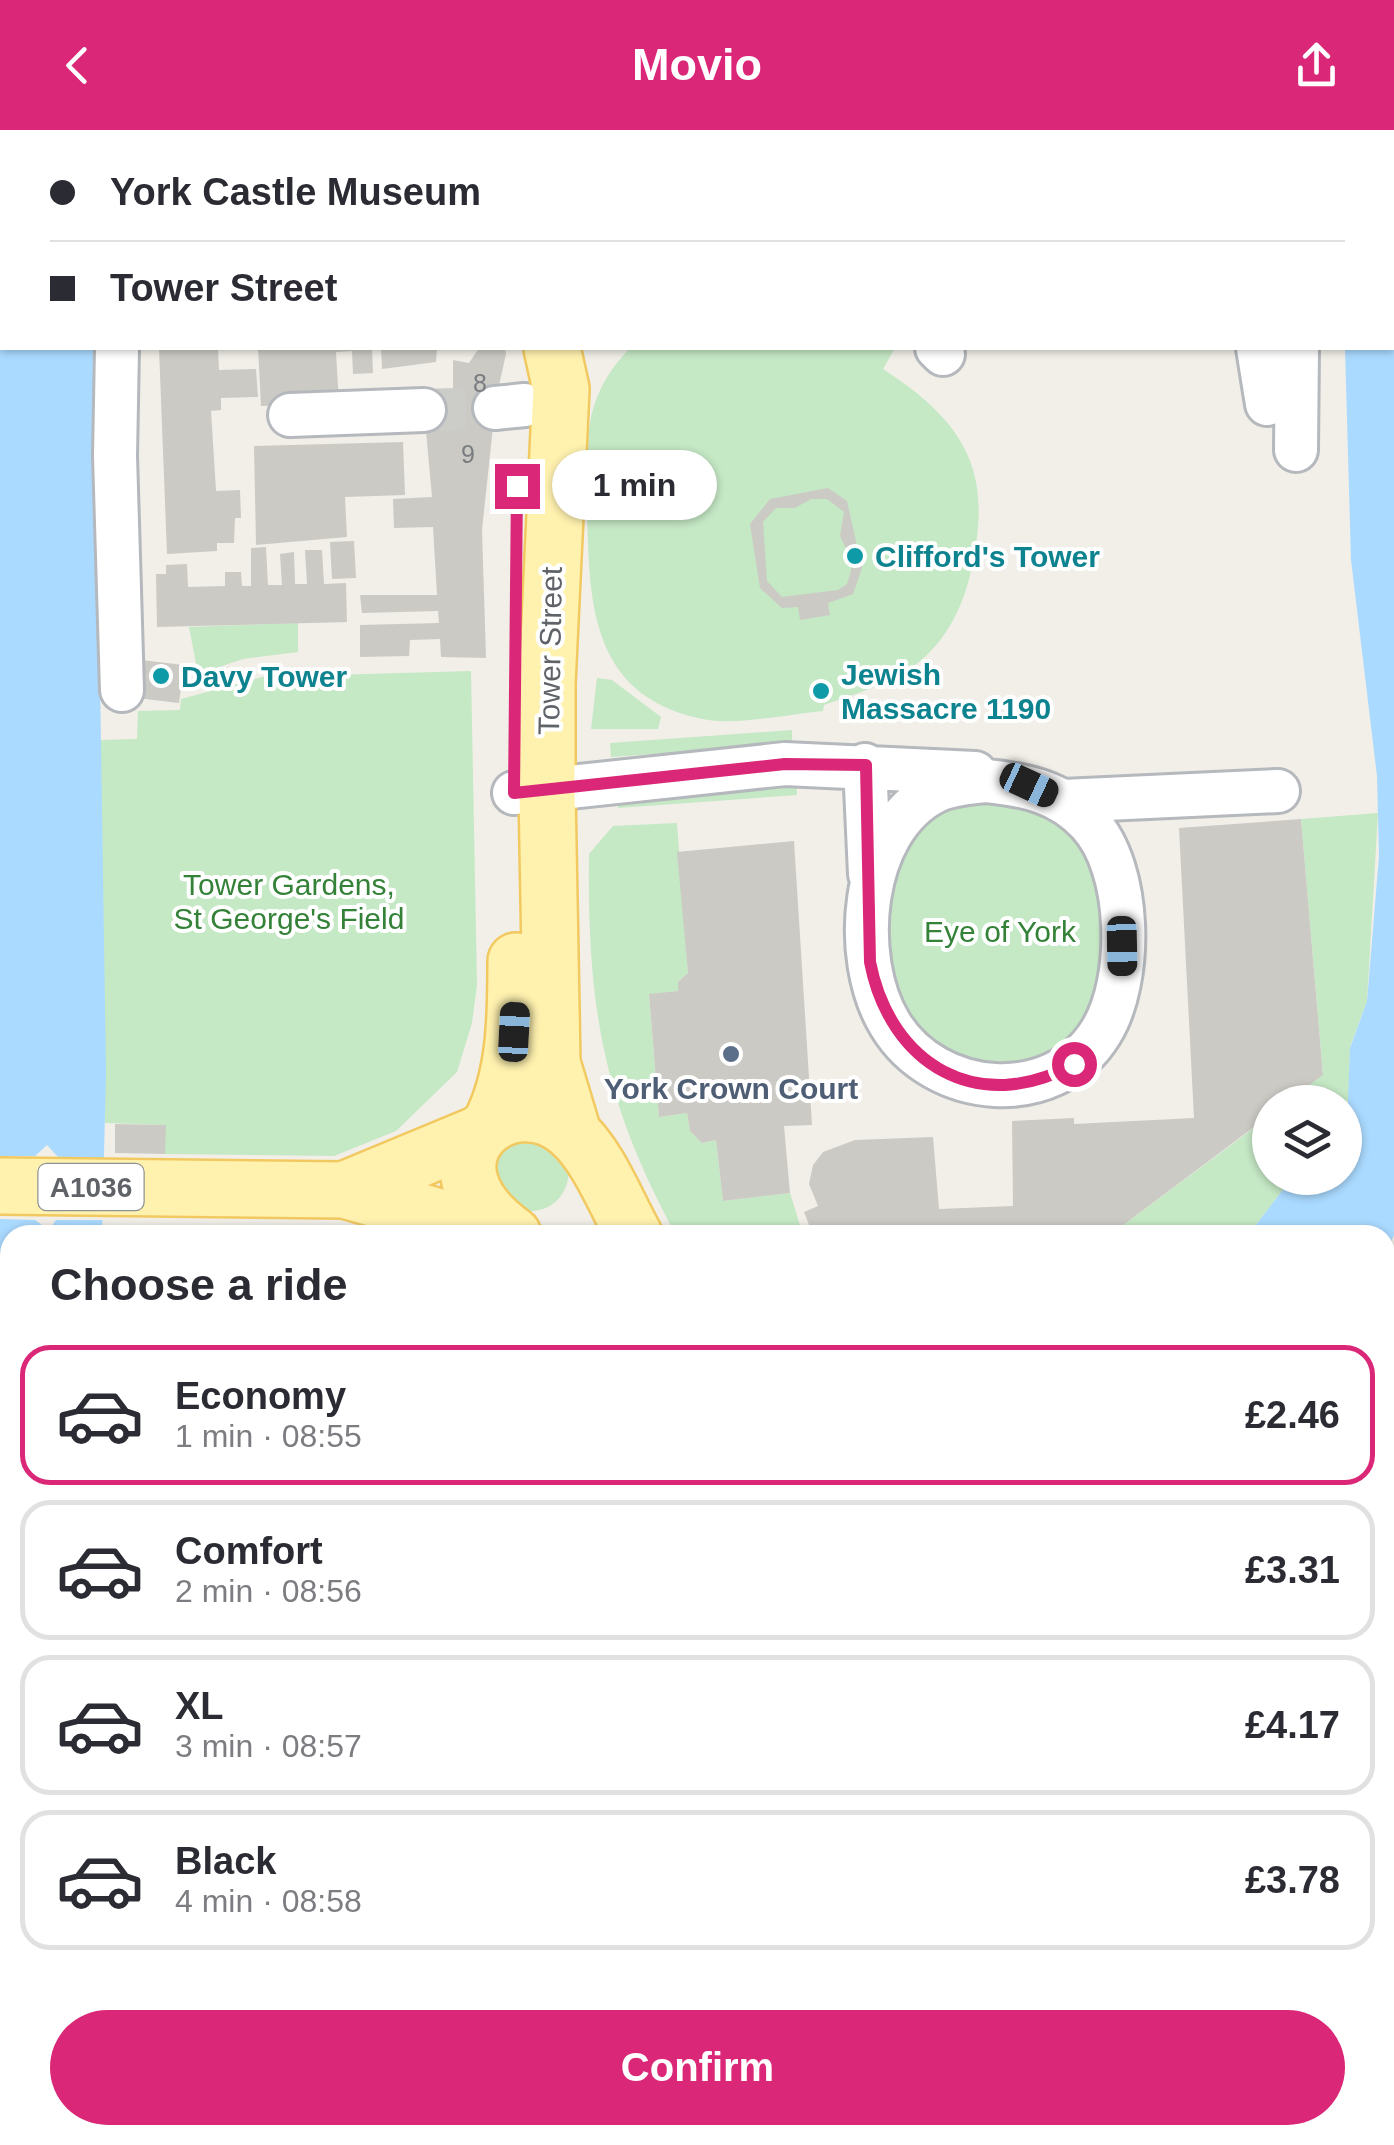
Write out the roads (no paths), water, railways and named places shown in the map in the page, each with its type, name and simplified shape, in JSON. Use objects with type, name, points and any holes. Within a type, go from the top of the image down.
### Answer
[{"type":"main road","name":"Tower Street","points":[[531,350],[510,407],[530,792],[552,1062],[573,1133],[629,1225]]},
{"type":"main road","name":"Tower Street","points":[[503,1225],[471,1192],[466,1161],[502,1098],[514,1032],[530,792],[549,618],[561,389],[552,350]]},
{"type":"main road","name":"A1036","points":[[344,1190],[522,1114],[544,1116],[573,1133]]},
{"type":"main road","name":"A1036","points":[[0,1186],[344,1190],[468,1225]]},
{"type":"street","points":[[117,350],[115,456],[122,690]]},
{"type":"street","points":[[1258,350],[1267,404]]},
{"type":"street","points":[[1296,450],[1298,350]]},
{"type":"street","points":[[290,415],[424,410]]},
{"type":"street","points":[[530,792],[785,764],[866,765],[971,772],[1046,793],[1091,824],[1108,854],[1118,888],[1123,967],[1117,1002],[1100,1036],[1074,1064],[1046,1080],[1014,1086],[980,1084],[948,1074],[912,1049],[891,1026],[876,992],[870,962],[866,765]]},
{"type":"street","points":[[870,888],[885,843],[910,808],[936,790],[986,781],[1046,793],[1278,792]]},
{"type":"water","points":[[0,350],[95,350],[106,1073],[102,1225],[0,1225]]},
{"type":"water","points":[[1345,350],[1394,350],[1394,1225],[1256,1225],[1279,1195],[1362,1195],[1362,1085],[1349,1085],[1350,1048],[1367,1001],[1379,856],[1377,776],[1351,560]]},
{"type":"tunnel","points":[[424,410],[495,408]]},
{"type":"place","name":"Clifford's Tower","points":[[855,556]]},
{"type":"place","name":"Davy Tower","points":[[161,676]]},
{"type":"place","name":"Jewish Massacre 1190","points":[[821,691]]},
{"type":"place","name":"York Crown Court","points":[[731,1054]]},
{"type":"park label","name":"Tower Gardens, St George's Field","points":[[289,901]]},
{"type":"park label","name":"Eye of York","points":[[1000,931]]}]
